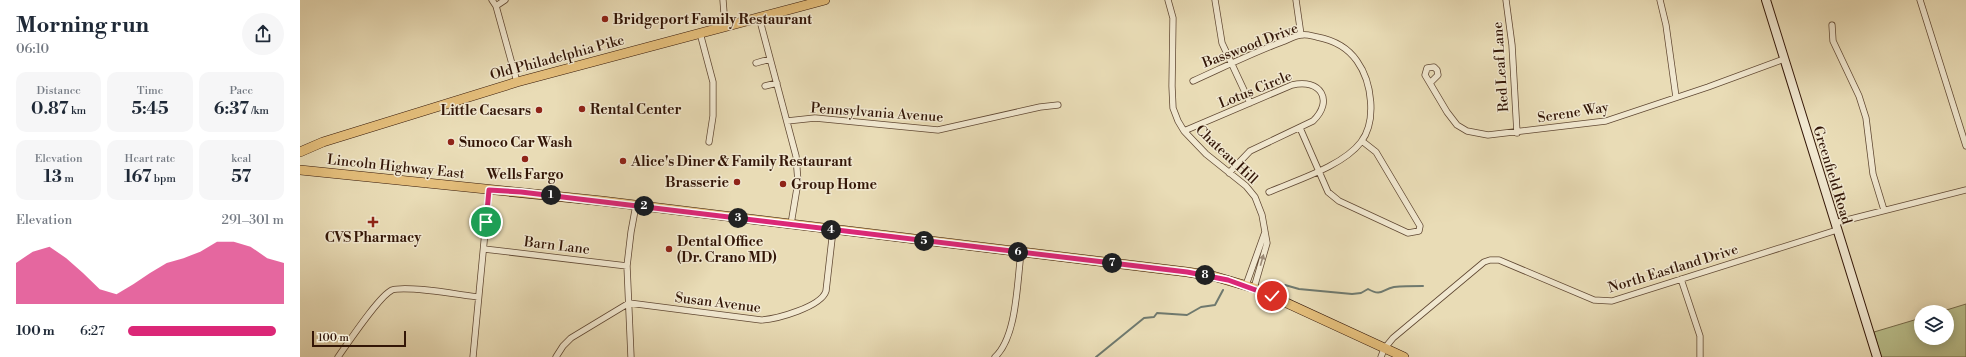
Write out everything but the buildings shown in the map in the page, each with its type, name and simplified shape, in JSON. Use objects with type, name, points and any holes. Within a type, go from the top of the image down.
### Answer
[{"type":"main road","name":"Old Philadelphia Pike","points":[[300,152],[323,142],[517,82],[814,1],[825,0]]},
{"type":"main road","name":"Greenfield Road","points":[[1766,0],[1877,357]]},
{"type":"main road","name":"Lincoln Highway East","points":[[300,170],[636,205],[1213,276],[1250,287],[1382,353],[1404,357]]},
{"type":"street","points":[[492,0],[496,6],[517,82]]},
{"type":"street","points":[[496,6],[505,0]]},
{"type":"street","points":[[723,0],[725,26]]},
{"type":"street","name":"Chateau Hill","points":[[1168,0],[1174,24],[1173,108],[1184,131],[1206,154],[1246,186],[1255,197],[1262,215],[1267,243],[1250,287]]},
{"type":"street","points":[[1215,0],[1222,43],[1250,103]]},
{"type":"street","points":[[1296,0],[1301,35]]},
{"type":"street","name":"Red Leaf Lane","points":[[1506,0],[1512,45],[1517,132]]},
{"type":"street","points":[[1660,0],[1666,25],[1676,97]]},
{"type":"street","points":[[1920,0],[1966,146]]},
{"type":"street","points":[[759,17],[787,122],[794,142],[798,169],[796,196],[791,224]]},
{"type":"street","points":[[1832,25],[1833,40],[1860,96],[1864,112],[1873,174],[1884,210]]},
{"type":"street","points":[[700,33],[714,82],[713,116],[709,142]]},
{"type":"street","name":"Basswood Drive","points":[[1193,81],[1301,35],[1323,38],[1336,42],[1358,62],[1369,89],[1371,102],[1366,133],[1362,141]]},
{"type":"street","points":[[756,63],[770,59]]},
{"type":"street","name":"Serene Way","points":[[1430,83],[1447,112],[1458,125],[1467,131],[1488,135],[1606,121],[1784,59]]},
{"type":"street","points":[[765,86],[777,83]]},
{"type":"street","name":"Lotus Circle","points":[[1184,131],[1292,85],[1310,83],[1318,88],[1322,96],[1323,104],[1320,115],[1313,121],[1300,128],[1250,151],[1229,173]]},
{"type":"street","name":"Pennsylvania Avenue","points":[[787,122],[815,118],[938,130],[951,129],[1040,106],[1058,104]]},
{"type":"street","points":[[1269,192],[1319,170],[1352,152],[1362,141],[1376,152],[1420,226],[1419,231],[1408,233],[1338,201],[1328,192],[1319,170],[1300,128]]},
{"type":"street","points":[[473,357],[489,190]]},
{"type":"street","name":"North Eastland Drive","points":[[1382,353],[1393,338],[1422,313],[1484,262],[1490,260],[1499,260],[1594,300],[1603,301],[1620,299],[1884,210],[1966,190]]},
{"type":"street","points":[[631,357],[627,266],[630,232],[636,205]]},
{"type":"street","name":"Susan Avenue","points":[[628,303],[761,320],[777,318],[813,304],[824,296],[833,230]]},
{"type":"street","points":[[1250,287],[1265,231]]},
{"type":"street","name":"Barn Lane","points":[[484,249],[627,266]]},
{"type":"street","points":[[995,357],[1006,343],[1011,325],[1021,253]]},
{"type":"street","points":[[1681,279],[1700,336],[1700,357]]},
{"type":"street","points":[[338,357],[376,305],[393,290],[405,289],[478,298]]},
{"type":"street","points":[[556,357],[563,346],[572,337],[628,303]]},
{"type":"green space","points":[[1966,304],[1966,357],[1881,357],[1874,332],[1914,320],[1914,345],[1954,345],[1954,308]]},
{"type":"waterway","points":[[1285,285],[1299,289],[1352,294],[1361,293],[1368,289],[1376,292],[1382,292],[1394,287],[1423,286]]},
{"type":"waterway","points":[[1096,357],[1144,318],[1154,317],[1157,313],[1187,315],[1201,307],[1215,305],[1223,290]]},
{"type":"place","name":"Bridgeport Family Restaurant","points":[[605,19]]},
{"type":"place","name":"Rental Center","points":[[582,109]]},
{"type":"place","name":"Little Caesars","points":[[539,110]]},
{"type":"place","name":"Sunoco Car Wash","points":[[451,142]]},
{"type":"place","name":"Wells Fargo","points":[[525,159]]},
{"type":"place","name":"Alice's Diner & Family Restaurant","points":[[623,161]]},
{"type":"place","name":"Brasserie","points":[[737,182]]},
{"type":"place","name":"Group Home","points":[[783,184]]},
{"type":"place","name":"CVS Pharmacy","points":[[373,222]]},
{"type":"place","name":"Dental Office (Dr. Crano MD)","points":[[669,249]]},
{"type":"route","points":[[486,222],[489,190],[521,192],[1187,272],[1228,280],[1254,288],[1272,296]]}]
